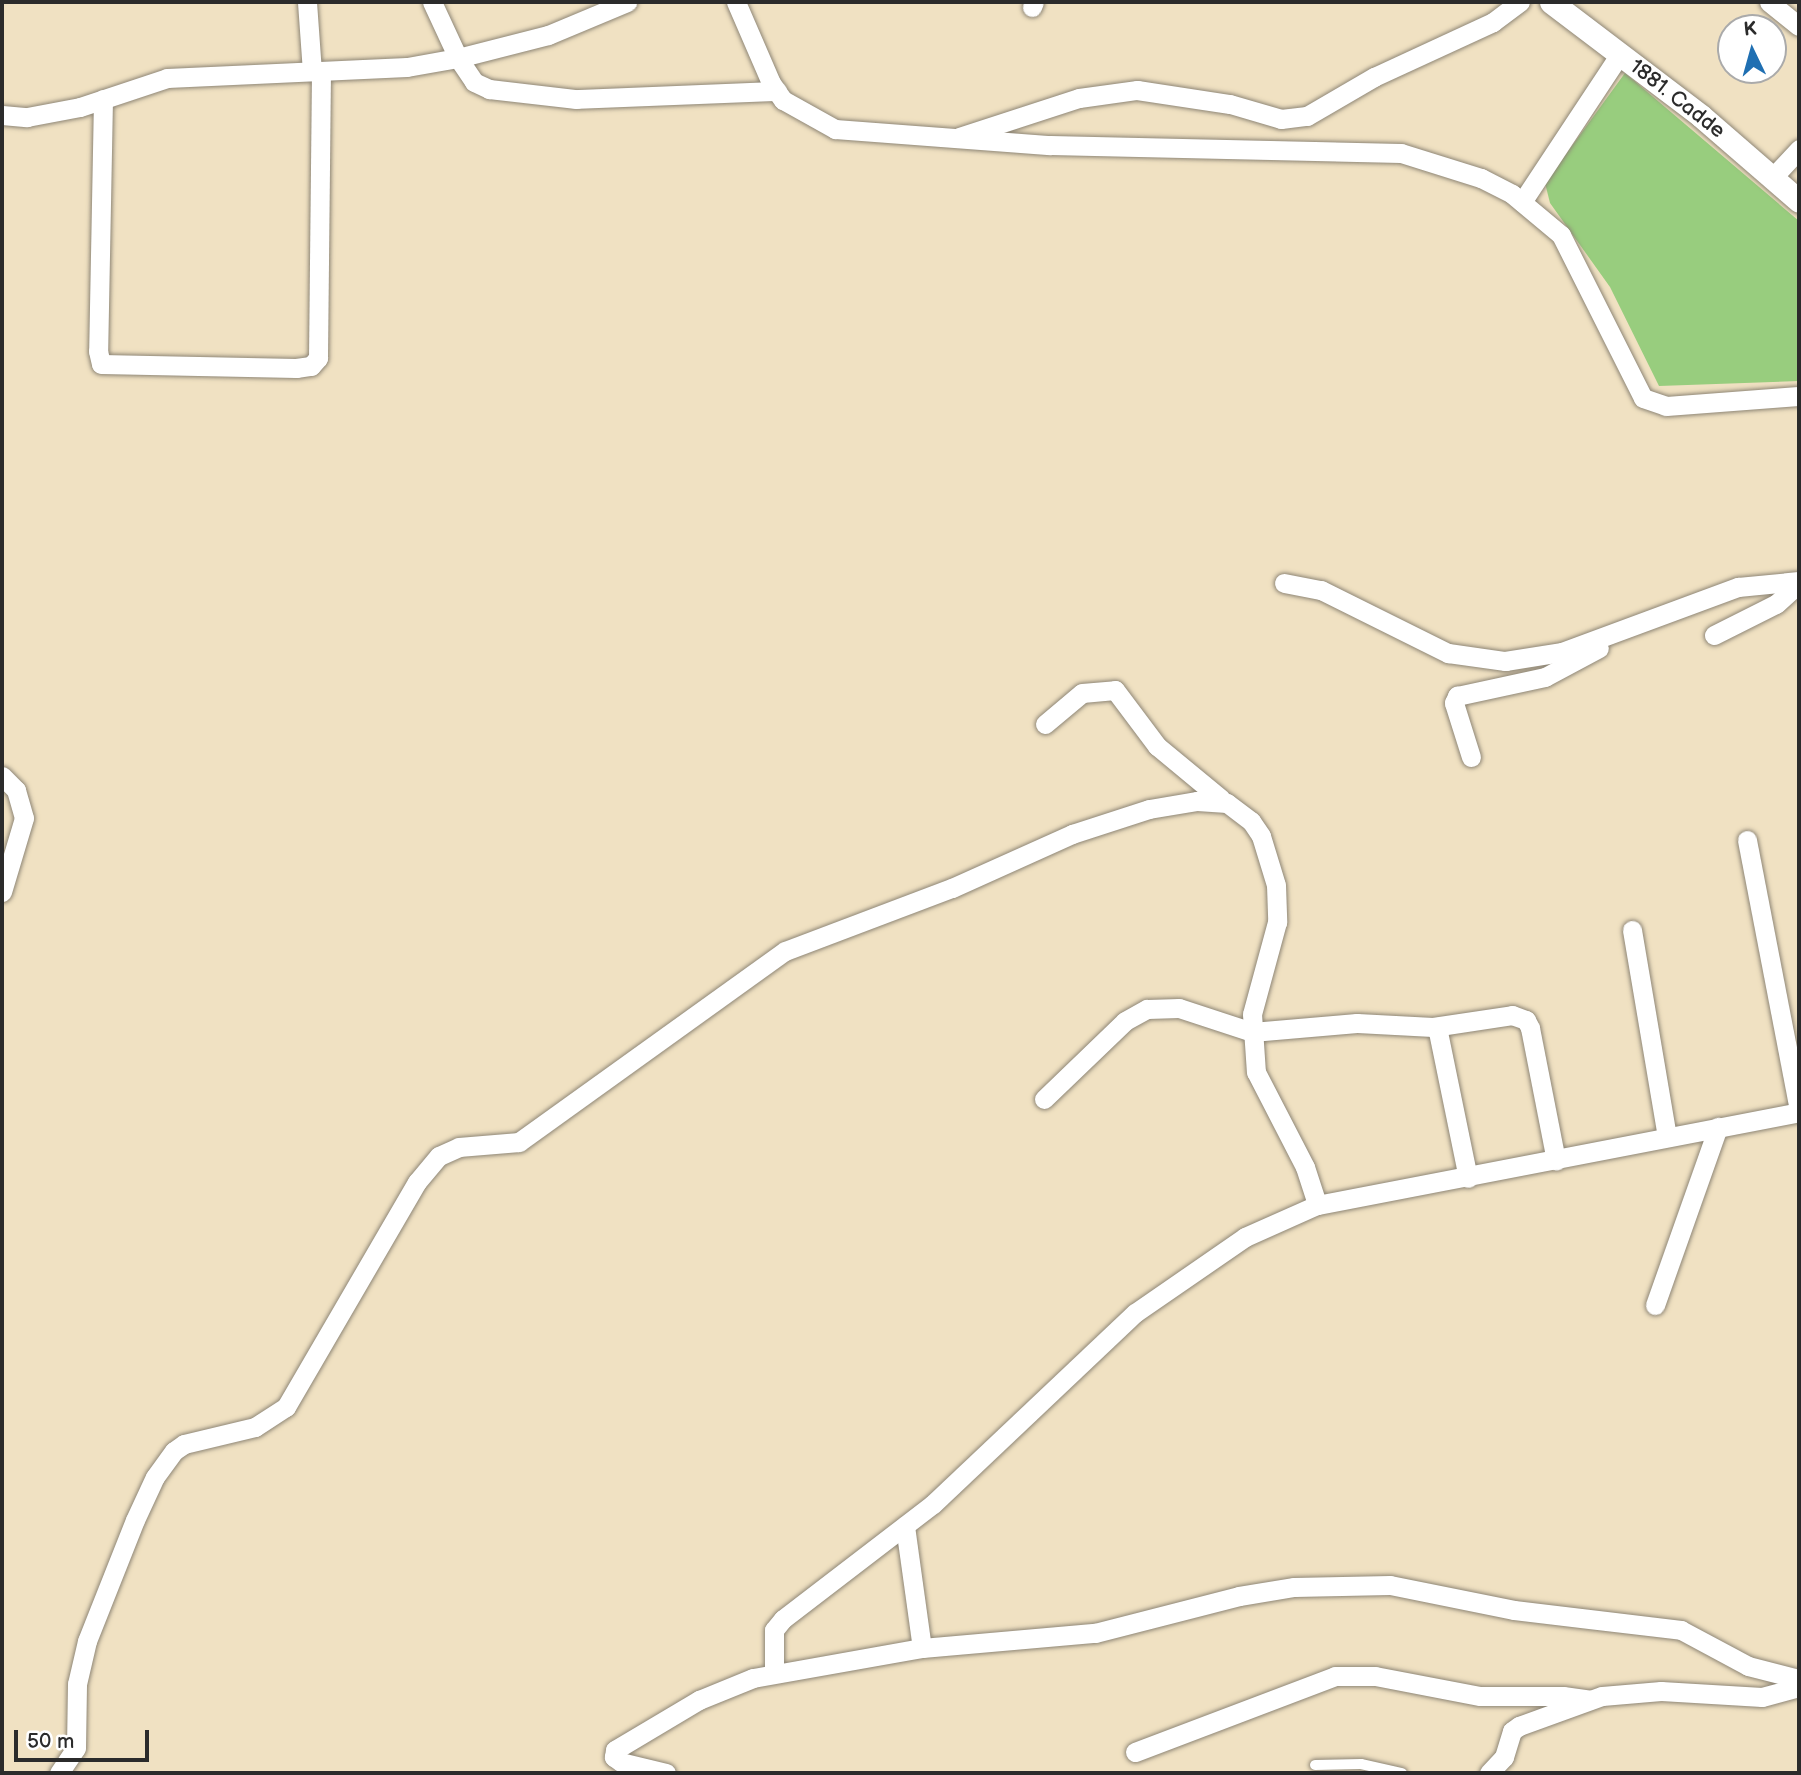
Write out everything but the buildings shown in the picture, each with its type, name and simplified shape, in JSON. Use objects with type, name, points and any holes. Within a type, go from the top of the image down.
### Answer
[{"type":"street","points":[[103,99],[98,351],[101,364],[296,368],[311,366],[318,358],[316,71],[306,2]]},
{"type":"street","points":[[432,2],[458,58],[474,82],[489,89],[544,98],[634,99],[777,90]]},
{"type":"street","points":[[2,115],[27,117],[103,99],[167,78],[407,67],[458,58],[548,35],[628,2]]},
{"type":"street","points":[[736,2],[777,90],[799,112],[835,129],[1050,145],[1297,148],[1423,158],[1481,178],[1522,202],[1561,235],[1578,261],[1643,398],[1666,406],[1799,396]]},
{"type":"street","points":[[958,137],[1079,98],[1137,90],[1296,118],[1493,22],[1520,2]]},
{"type":"street","name":"1881. Cadde","points":[[1551,2],[1774,176],[1799,201]]},
{"type":"street","points":[[1769,2],[1799,26]]},
{"type":"street","points":[[1522,202],[1620,54]]},
{"type":"street","points":[[1296,118],[1297,148]]},
{"type":"street","points":[[1774,176],[1799,149]]},
{"type":"street","points":[[1714,635],[1776,604],[1799,582]]},
{"type":"street","points":[[1284,583],[1321,590],[1424,644],[1470,658],[1539,657],[1608,636],[1738,587],[1799,582]]},
{"type":"street","points":[[1471,757],[1454,703],[1457,696],[1545,677],[1587,656],[1608,636]]},
{"type":"street","points":[[1045,724],[1082,693],[1115,690],[1130,704],[1157,746],[1251,821],[1269,857],[1276,885],[1277,922],[1252,1014],[1252,1032],[1261,1084],[1305,1167],[1317,1205]]},
{"type":"street","points":[[2,776],[16,790],[24,818],[2,892]]},
{"type":"street","points":[[59,1773],[76,1748],[77,1684],[87,1641],[155,1478],[184,1444],[255,1427],[286,1407],[417,1182],[439,1156],[471,1145],[519,1142],[785,951],[952,888],[1072,834],[1149,809],[1221,799]]},
{"type":"street","points":[[774,1673],[774,1630],[783,1619],[905,1526],[1135,1312],[1245,1237],[1317,1205],[1468,1178],[1799,1110],[1747,840]]},
{"type":"street","points":[[1632,930],[1668,1137]]},
{"type":"street","points":[[1044,1099],[1125,1021],[1147,1009],[1179,1008],[1252,1032],[1357,1023],[1437,1027],[1512,1015],[1526,1020],[1556,1160]]},
{"type":"street","points":[[1437,1027],[1468,1178]]},
{"type":"street","points":[[1655,1305],[1718,1127]]},
{"type":"street","points":[[905,1526],[922,1648]]},
{"type":"street","points":[[666,1773],[621,1762],[614,1757],[615,1750],[699,1700],[774,1673],[922,1648],[1095,1633],[1239,1596],[1368,1583],[1514,1610],[1681,1630],[1748,1666],[1799,1679]]},
{"type":"street","points":[[1135,1752],[1335,1676],[1375,1676],[1480,1696],[1563,1696],[1590,1700]]},
{"type":"street","points":[[1489,1773],[1504,1758],[1508,1739],[1519,1726],[1590,1700],[1641,1691],[1762,1697],[1799,1687]]},
{"type":"lane","points":[[1315,1765],[1361,1764],[1402,1773]]},
{"type":"green space","points":[[1625,73],[1799,221],[1799,381],[1659,386],[1610,287],[1550,203],[1545,183]]}]
